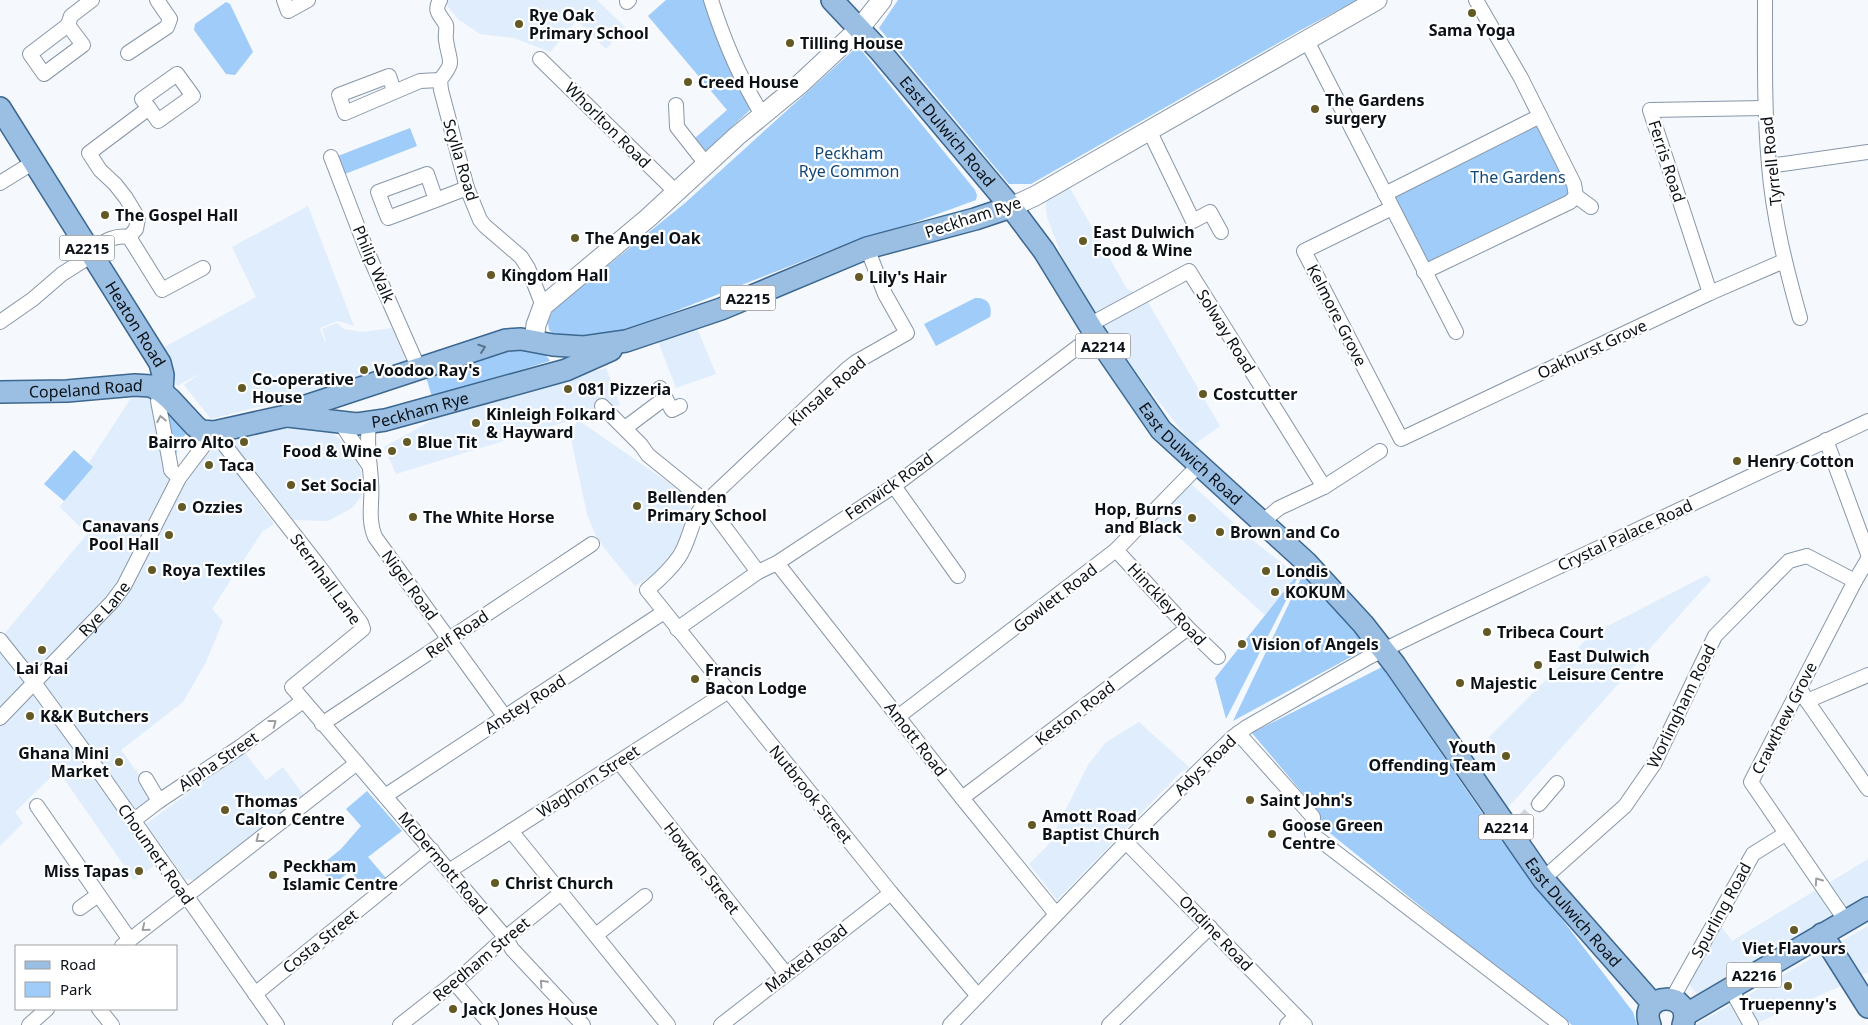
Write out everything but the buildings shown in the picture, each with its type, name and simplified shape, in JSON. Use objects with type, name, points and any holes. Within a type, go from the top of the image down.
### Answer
[{"type":"main road","name":"A2214","points":[[832,0],[859,30]]},
{"type":"main road","name":"East Dulwich Road","points":[[859,30],[880,51],[1011,207],[1044,251],[1092,329],[1161,430],[1198,466],[1317,573],[1363,624],[1517,831],[1543,879],[1673,1011]]},
{"type":"main road","name":"Heaton Road","points":[[0,108],[160,363],[163,375],[162,392]]},
{"type":"main road","name":"Peckham Rye","points":[[419,369],[506,340],[521,339],[584,347],[626,341],[721,309],[867,248],[975,219],[1011,207]]},
{"type":"main road","name":"Peckham Rye","points":[[369,424],[560,372],[602,356],[626,341]]},
{"type":"main road","points":[[543,343],[560,355],[562,364],[560,372]]},
{"type":"main road","name":"A2215","points":[[218,438],[286,416],[300,408],[419,369]]},
{"type":"main road","name":"Copeland Road","points":[[0,392],[67,391],[135,385],[151,386],[162,392],[195,426],[218,438]]},
{"type":"main road","points":[[340,422],[338,407],[342,395]]},
{"type":"main road","name":"A2215","points":[[286,416],[369,424]]},
{"type":"main road","name":"A2216","points":[[1673,1011],[1730,989],[1868,908]]},
{"type":"main road","points":[[1822,934],[1868,1006]]},
{"type":"main road","points":[[1650,1025],[1648,1013],[1673,1011]]},
{"type":"street","points":[[68,25],[71,16],[92,0]]},
{"type":"street","points":[[128,53],[168,27],[170,19],[158,0]]},
{"type":"street","points":[[284,0],[288,11],[308,0]]},
{"type":"street","points":[[711,0],[722,36],[763,116]]},
{"type":"street","points":[[543,343],[536,325],[543,306],[648,218],[737,136],[763,116],[859,30],[882,0]]},
{"type":"street","name":"Peckham Rye","points":[[1011,207],[1377,0]]},
{"type":"street","points":[[1476,0],[1521,78],[1574,184],[1576,196],[1591,207]]},
{"type":"street","name":"Tyrrell Road","points":[[1765,0],[1765,108],[1769,166],[1784,260],[1800,318]]},
{"type":"street","points":[[394,91],[420,81],[440,80],[451,63],[445,35],[446,26],[437,12],[436,1]]},
{"type":"street","points":[[1307,41],[1456,332]]},
{"type":"street","name":"Whorlton Road","points":[[540,59],[676,192]]},
{"type":"street","name":"Scylla Road","points":[[440,80],[467,188],[482,223],[521,257],[543,306]]},
{"type":"street","points":[[676,105],[677,127],[706,164]]},
{"type":"street","points":[[129,237],[136,229],[138,218],[126,198],[100,170],[89,153],[149,108]]},
{"type":"street","name":"Ferris Road","points":[[1710,293],[1650,110],[1765,108]]},
{"type":"street","points":[[1385,194],[1540,116]]},
{"type":"street","points":[[1149,130],[1193,221],[1210,212],[1221,232]]},
{"type":"street","points":[[1769,166],[1868,152]]},
{"type":"street","name":"Philip Walk","points":[[331,157],[367,251],[419,369]]},
{"type":"street","points":[[0,184],[34,162]]},
{"type":"street","points":[[436,200],[467,188]]},
{"type":"street","points":[[1424,272],[1570,202],[1576,196]]},
{"type":"street","name":"Kelmore Grove","points":[[1392,208],[1304,251],[1401,439]]},
{"type":"street","points":[[0,322],[33,299],[62,274],[109,239],[120,236],[129,237]]},
{"type":"street","points":[[129,237],[162,290],[203,268]]},
{"type":"street","name":"Kinsale Road","points":[[706,502],[852,366],[907,333],[885,294],[867,248]]},
{"type":"street","name":"Oakhurst Grove","points":[[1401,439],[1784,260]]},
{"type":"street","name":"Solway Road","points":[[1092,329],[1189,271],[1324,486]]},
{"type":"street","name":"Fenwick Road","points":[[677,629],[758,572],[777,562],[894,486],[1092,329]]},
{"type":"street","points":[[162,392],[158,401],[171,470],[179,478]]},
{"type":"street","points":[[625,428],[662,393],[672,410],[680,406]]},
{"type":"street","points":[[602,406],[625,428],[648,455],[706,502],[758,572]]},
{"type":"street","name":"Peckham Rye","points":[[340,422],[368,465]]},
{"type":"street","name":"Crystal Palace Road","points":[[1384,650],[1826,440],[1868,422]]},
{"type":"street","name":"Peckham Rye","points":[[368,465],[367,439],[369,424]]},
{"type":"street","name":"Sternhall Lane","points":[[218,438],[249,475],[323,572],[361,623],[363,629],[292,687],[303,701]]},
{"type":"street","name":"Rye Lane","points":[[0,718],[35,684],[112,602],[124,586],[179,478],[218,438]]},
{"type":"street","points":[[1826,440],[1868,554]]},
{"type":"street","points":[[1262,522],[1279,508],[1324,486],[1380,451]]},
{"type":"street","name":"Nigel Road","points":[[368,465],[372,484],[370,518],[371,528],[375,537],[506,717]]},
{"type":"street","name":"Gowlett Road","points":[[900,716],[1116,550],[1198,466]]},
{"type":"street","points":[[894,486],[958,576]]},
{"type":"street","name":"Nutbrook Street","points":[[706,502],[697,511],[680,556],[665,575],[647,590],[727,692],[891,893],[978,996]]},
{"type":"street","name":"Relf Road","points":[[322,724],[592,544]]},
{"type":"street","name":"Hinckley Road","points":[[1116,550],[1188,628],[1218,657]]},
{"type":"street","name":"Worlingham Road","points":[[1543,879],[1625,806],[1654,764],[1716,636],[1789,561],[1807,556],[1855,581]]},
{"type":"street","name":"Crawthew Grove","points":[[1846,921],[1751,782],[1868,559]]},
{"type":"street","name":"Amott Road","points":[[777,562],[900,716],[962,798],[1056,914]]},
{"type":"street","name":"Anstey Road","points":[[385,796],[664,612]]},
{"type":"street","name":"Keston Road","points":[[962,798],[1188,628]]},
{"type":"street","name":"Choumert Road","points":[[0,640],[35,684],[133,821],[255,994],[270,1022]]},
{"type":"street","name":"Adys Road","points":[[950,1025],[1126,842],[1238,733],[1384,650]]},
{"type":"street","points":[[1807,701],[1868,675]]},
{"type":"street","points":[[1800,688],[1807,701],[1866,784]]},
{"type":"street","name":"Waghorn Street","points":[[449,871],[727,692]]},
{"type":"street","name":"McDermott Road","points":[[303,701],[432,850],[506,938],[512,949],[583,1025]]},
{"type":"street","name":"Alpha Street","points":[[133,821],[303,701]]},
{"type":"street","points":[[1238,733],[1313,817],[1312,834],[1561,1025]]},
{"type":"street","name":"Howden Street","points":[[619,762],[786,974]]},
{"type":"street","points":[[37,806],[98,895],[126,943],[357,763]]},
{"type":"street","points":[[146,779],[160,801]]},
{"type":"street","points":[[1539,804],[1557,783]]},
{"type":"street","points":[[511,831],[668,1025]]},
{"type":"street","name":"Spurling Road","points":[[1673,1011],[1753,854],[1785,834]]},
{"type":"street","name":"Ondine Road","points":[[1126,842],[1210,927],[1296,1022]]},
{"type":"street","name":"Costa Street","points":[[255,994],[432,850]]},
{"type":"street","name":"Reedham Street","points":[[400,1025],[561,893]]},
{"type":"street","name":"Maxted Road","points":[[722,1025],[891,893]]},
{"type":"street","points":[[80,908],[98,895]]},
{"type":"street","points":[[596,935],[645,896]]},
{"type":"street","points":[[1109,1025],[1210,927]]},
{"type":"street","points":[[454,982],[491,1025]]},
{"type":"street","points":[[1730,989],[1751,1025]]},
{"type":"street","points":[[29,1025],[46,1010]]},
{"type":"street","points":[[100,1010],[112,1025]]},
{"type":"shaded area","name":"Rye Oak Primary School","points":[[446,0],[597,0],[625,27],[606,49],[577,20],[550,52],[514,38],[480,34],[459,20],[444,2]]},
{"type":"shaded area","points":[[1068,185],[1127,289],[1146,299],[1220,426],[1193,445],[1100,326],[1071,280],[1047,217],[1045,198]]},
{"type":"shaded area","points":[[308,206],[354,326],[338,321],[320,328],[325,342],[322,329],[337,323],[344,329],[363,332],[392,328],[406,361],[281,401],[211,419],[184,385],[201,373],[177,386],[159,350],[256,297],[232,247]]},
{"type":"shaded area","points":[[694,321],[716,374],[676,388],[656,336]]},
{"type":"shaded area","points":[[606,368],[620,405],[396,474],[384,447],[456,407]]},
{"type":"shaded area","points":[[135,392],[153,398],[169,468],[169,479],[179,493],[199,462],[216,446],[220,446],[247,478],[244,483],[274,524],[262,532],[212,609],[223,621],[206,662],[183,702],[121,750],[156,798],[125,820],[156,864],[134,880],[58,770],[15,812],[23,823],[0,846],[0,639],[87,534],[60,507]]},
{"type":"shaded area","name":"Bellenden Primary School","points":[[578,420],[692,499],[676,553],[652,575],[635,586],[595,534],[587,514],[570,434]]},
{"type":"shaded area","points":[[291,427],[330,431],[348,446],[357,459],[361,472],[362,495],[352,508],[328,521],[292,520],[227,444],[228,439]]},
{"type":"shaded area","points":[[1187,480],[1251,539],[1297,575],[1265,615],[1154,515]]},
{"type":"shaded area","points":[[1707,575],[1711,580],[1505,811],[1469,757],[1592,634]]},
{"type":"shaded area","points":[[1139,722],[1190,768],[1181,772],[1057,900],[1029,864],[1048,845],[1088,765],[1106,742]]},
{"type":"shaded area","name":"Thomas Calton Centre","points":[[244,752],[266,780],[283,767],[304,796],[195,880],[185,879],[146,824]]},
{"type":"shaded area","points":[[1868,859],[1868,901],[1847,914],[1827,884]]},
{"type":"shaded area","points":[[1816,890],[1835,920],[1699,997],[1686,980],[1721,926],[1732,941]]},
{"type":"shaded area","points":[[1868,926],[1868,972],[1859,977],[1838,943]]},
{"type":"shaded area","points":[[1823,952],[1843,985],[1753,1025],[1695,1025]]},
{"type":"green space","points":[[666,0],[710,0],[726,51],[750,110],[706,151],[695,138],[727,110],[648,16]]},
{"type":"green space","points":[[898,0],[1357,0],[1031,184],[1009,184],[879,28]]},
{"type":"green space","points":[[226,2],[230,4],[253,52],[235,75],[226,74],[194,30],[195,24]]},
{"type":"green space","name":"Peckham Rye Common","points":[[858,46],[975,190],[976,200],[869,239],[831,250],[617,334],[591,340],[558,338],[549,330],[548,322],[553,310],[685,203]]},
{"type":"green space","name":"The Gardens","points":[[1538,120],[1572,193],[1567,199],[1426,268],[1390,195]]},
{"type":"green space","points":[[410,128],[417,146],[345,174],[338,156]]},
{"type":"green space","points":[[975,298],[986,300],[990,305],[990,317],[936,346],[924,324]]},
{"type":"green space","points":[[518,349],[541,353],[548,357],[550,361],[432,397],[426,377],[509,350]]},
{"type":"green space","points":[[162,404],[186,434],[179,442],[176,456]]},
{"type":"green space","points":[[74,450],[93,467],[64,501],[44,484]]},
{"type":"green space","points":[[1304,572],[1371,646],[1233,721]]},
{"type":"green space","points":[[1297,575],[1299,575],[1226,719],[1215,678]]},
{"type":"green space","points":[[1382,667],[1493,829],[1633,1012],[1637,1025],[1572,1025],[1476,951],[1326,830],[1317,810],[1252,733]]},
{"type":"green space","points":[[367,791],[402,831],[368,857],[386,878],[368,893],[351,871],[333,884],[319,867],[341,849],[361,826],[346,809]]},
{"type":"tunnel","points":[[1520,824],[1539,804]]},
{"type":"place","name":"Sama Yoga","points":[[1472,13]]},
{"type":"place","name":"Rye Oak Primary School","points":[[519,24]]},
{"type":"place","name":"Tilling House","points":[[790,43]]},
{"type":"place","name":"Creed House","points":[[688,82]]},
{"type":"place","name":"The Gardens surgery","points":[[1315,109]]},
{"type":"place","name":"The Gospel Hall","points":[[105,215]]},
{"type":"place","name":"The Angel Oak","points":[[575,238]]},
{"type":"place","name":"East Dulwich Food & Wine","points":[[1083,241]]},
{"type":"place","name":"Kingdom Hall","points":[[491,275]]},
{"type":"place","name":"Lily's Hair","points":[[859,277]]},
{"type":"place","name":"Voodoo Ray's","points":[[364,370]]},
{"type":"place","name":"Co-operative House","points":[[242,388]]},
{"type":"place","name":"081 Pizzeria","points":[[568,389]]},
{"type":"place","name":"Costcutter","points":[[1203,394]]},
{"type":"place","name":"Kinleigh Folkard & Hayward","points":[[476,423]]},
{"type":"place","name":"Bairro Alto","points":[[244,442]]},
{"type":"place","name":"Blue Tit","points":[[407,442]]},
{"type":"place","name":"Food & Wine","points":[[392,451]]},
{"type":"place","name":"Henry Cotton","points":[[1737,461]]},
{"type":"place","name":"Taca","points":[[209,465]]},
{"type":"place","name":"Set Social","points":[[291,485]]},
{"type":"place","name":"Bellenden Primary School","points":[[637,506]]},
{"type":"place","name":"Ozzies","points":[[182,507]]},
{"type":"place","name":"The White Horse","points":[[413,517]]},
{"type":"place","name":"Hop, Burns and Black","points":[[1192,518]]},
{"type":"place","name":"Brown and Co","points":[[1220,532]]},
{"type":"place","name":"Canavans Pool Hall","points":[[169,535]]},
{"type":"place","name":"Roya Textiles","points":[[152,570]]},
{"type":"place","name":"Londis","points":[[1266,571]]},
{"type":"place","name":"KOKUM","points":[[1275,592]]},
{"type":"place","name":"Tribeca Court","points":[[1487,632]]},
{"type":"place","name":"Vision of Angels","points":[[1242,644]]},
{"type":"place","name":"Lai Rai","points":[[42,650]]},
{"type":"place","name":"East Dulwich Leisure Centre","points":[[1538,665]]},
{"type":"place","name":"Francis Bacon Lodge","points":[[695,679]]},
{"type":"place","name":"Majestic","points":[[1460,683]]},
{"type":"place","name":"K&K Butchers","points":[[30,716]]},
{"type":"place","name":"Youth Offending Team","points":[[1506,756]]},
{"type":"place","name":"Ghana Mini Market","points":[[119,762]]},
{"type":"place","name":"Saint John's","points":[[1250,800]]},
{"type":"place","name":"Thomas Calton Centre","points":[[225,810]]},
{"type":"place","name":"Amott Road Baptist Church","points":[[1032,825]]},
{"type":"place","name":"Goose Green Centre","points":[[1272,834]]},
{"type":"place","name":"Miss Tapas","points":[[139,871]]},
{"type":"place","name":"Peckham Islamic Centre","points":[[273,875]]},
{"type":"place","name":"Christ Church","points":[[495,883]]},
{"type":"place","name":"Viet Flavours","points":[[1794,930]]},
{"type":"place","name":"Truepenny's","points":[[1788,986]]},
{"type":"place","name":"Jack Jones House","points":[[453,1009]]}]
